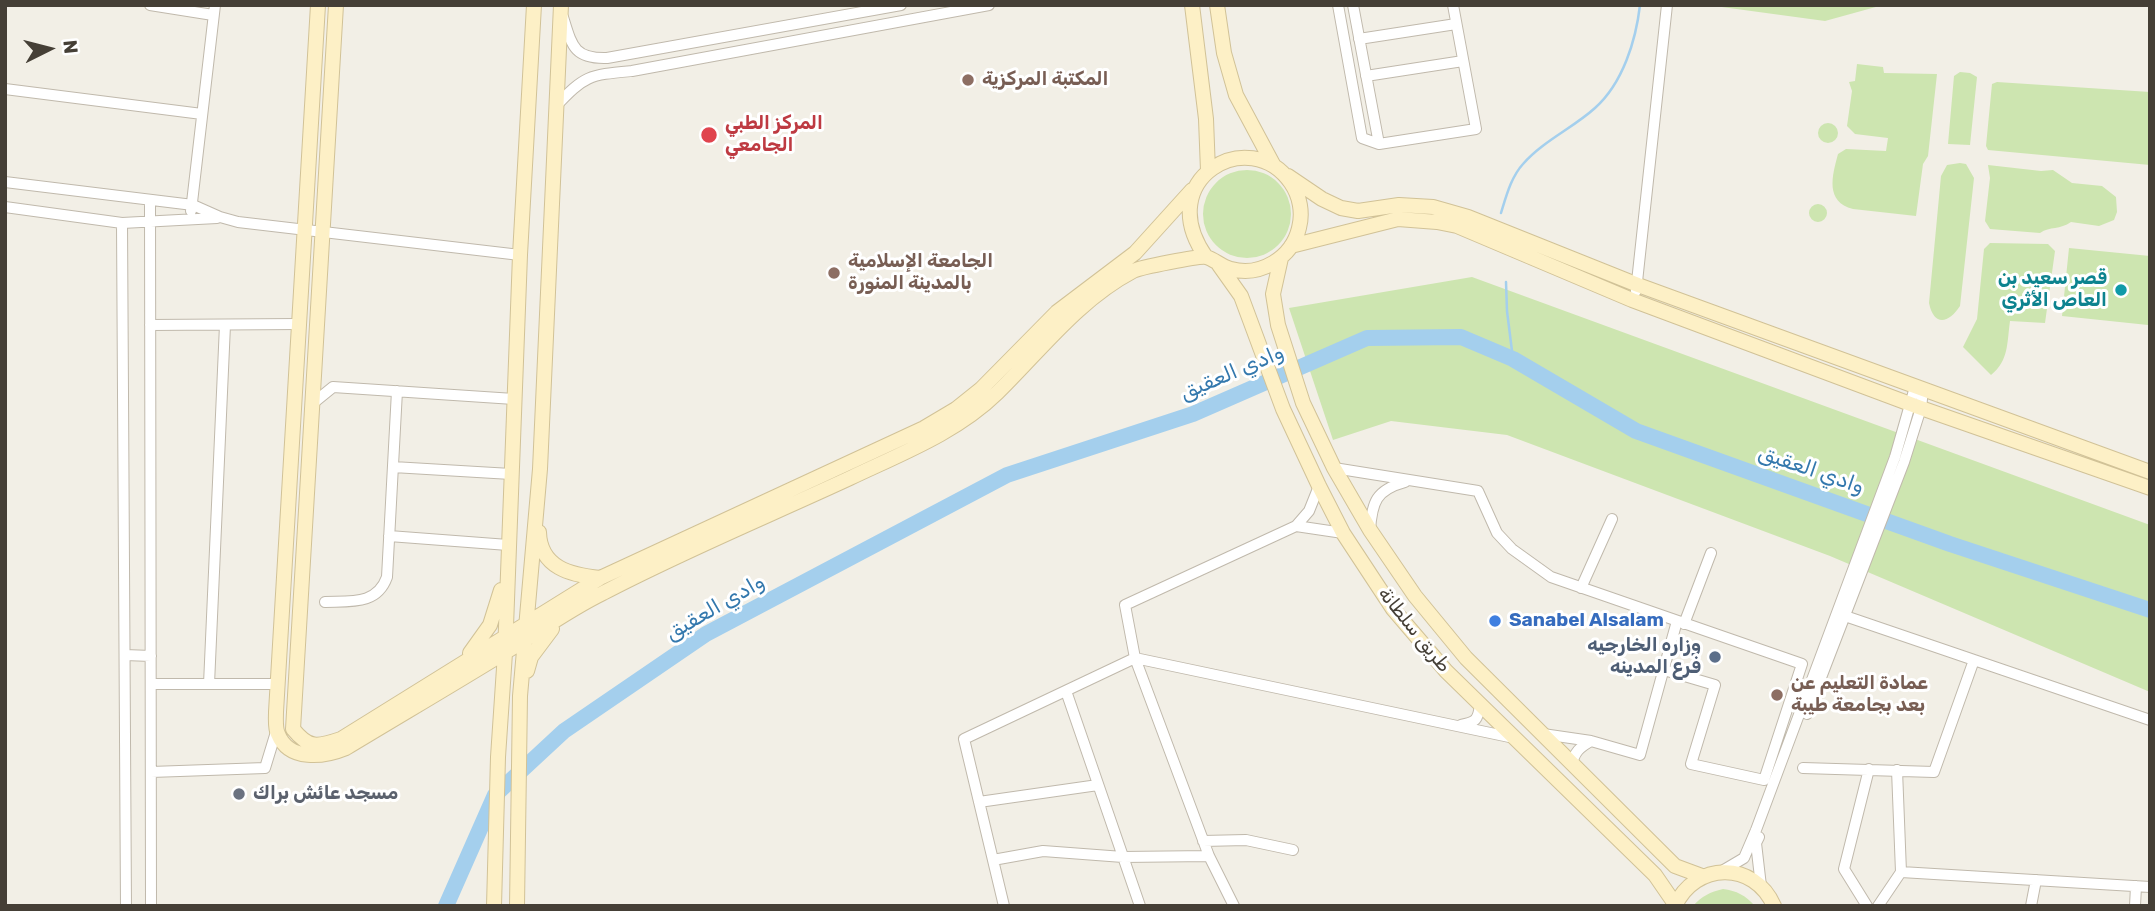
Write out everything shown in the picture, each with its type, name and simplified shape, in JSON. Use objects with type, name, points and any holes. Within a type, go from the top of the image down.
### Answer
[{"type":"main road","points":[[318,5],[276,732],[286,748],[299,753],[332,754],[346,748],[454,677],[506,635],[600,578],[924,428],[956,409],[981,389],[1072,299],[1135,253],[1198,184]]},
{"type":"main road","points":[[336,5],[293,729],[303,742],[320,746],[341,740],[454,677],[505,653],[604,592],[930,440],[990,400],[1069,319],[1134,270],[1206,257]]},
{"type":"main road","points":[[494,906],[520,255],[534,5]]},
{"type":"main road","points":[[1192,5],[1206,119],[1208,171]]},
{"type":"main road","points":[[1217,5],[1224,52],[1236,95],[1277,168],[1292,183],[1299,198],[1301,215],[1292,246],[1281,258],[1267,267],[1251,271],[1219,265],[1206,257],[1195,242],[1189,225],[1188,208],[1193,191],[1208,171],[1232,159],[1249,158],[1277,168],[1340,208],[1358,211],[1399,205],[1433,207],[1468,217],[1638,285],[2150,472]]},
{"type":"main road","points":[[561,8],[539,537],[543,550],[556,567],[578,575],[600,578]]},
{"type":"main road","points":[[1292,246],[1398,219],[1457,226],[1632,300],[2150,488]]},
{"type":"main road","name":"طريق سلطانة","points":[[1281,258],[1273,294],[1278,325],[1299,390],[1334,468],[1370,530],[1415,596],[1466,658],[1675,866],[1702,876]]},
{"type":"main road","name":"طريق سلطانة","points":[[1219,265],[1241,296],[1283,409],[1319,486],[1343,533],[1393,609],[1446,671],[1655,874],[1675,905]]},
{"type":"main road","points":[[517,906],[520,696],[540,470]]},
{"type":"main road","points":[[454,677],[485,635],[495,612],[507,569]]},
{"type":"main road","points":[[520,696],[531,657],[540,643],[580,605]]},
{"type":"main road","points":[[454,677],[485,676],[494,684],[500,706]]},
{"type":"main road","points":[[1675,905],[1686,887],[1702,876],[1722,871],[1743,875],[1761,886],[1774,906]]},
{"type":"street","points":[[150,5],[214,10],[190,220]]},
{"type":"street","points":[[561,8],[569,39],[577,52],[590,59],[901,5]]},
{"type":"street","points":[[555,107],[576,84],[586,79],[989,5]]},
{"type":"street","points":[[1338,5],[1362,138],[1378,144],[1476,129],[1453,5]]},
{"type":"street","points":[[1353,5],[1378,144]]},
{"type":"street","points":[[1632,300],[1638,285],[1667,5]]},
{"type":"street","points":[[1359,39],[1457,24]]},
{"type":"street","points":[[631,54],[632,71]]},
{"type":"street","points":[[1366,76],[1464,61]]},
{"type":"street","points":[[5,89],[202,114]]},
{"type":"street","points":[[5,182],[193,205],[220,218],[238,222],[520,255]]},
{"type":"street","points":[[150,201],[150,906]]},
{"type":"street","points":[[5,206],[122,223],[220,218]]},
{"type":"street","points":[[122,223],[126,906]]},
{"type":"street","points":[[150,325],[299,324]]},
{"type":"street","points":[[209,684],[225,325]]},
{"type":"street","points":[[312,404],[333,387],[514,398]]},
{"type":"street","points":[[1722,871],[1744,858],[1748,849],[1899,460],[1919,388]]},
{"type":"street","points":[[325,602],[366,600],[376,595],[387,577],[397,391]]},
{"type":"street","points":[[393,467],[511,474]]},
{"type":"street","points":[[1334,468],[1478,491],[1497,533],[1512,549],[1552,577],[1802,664],[1764,780],[1691,764],[1715,685],[1664,670]]},
{"type":"street","points":[[1370,530],[1371,513],[1376,499],[1383,491],[1410,480]]},
{"type":"street","points":[[1234,906],[1203,841],[1135,658],[1125,605],[1296,526],[1309,511],[1319,486]]},
{"type":"street","points":[[1581,588],[1612,519]]},
{"type":"street","points":[[1296,526],[1343,533]]},
{"type":"street","points":[[389,536],[508,545]]},
{"type":"street","points":[[1542,734],[1591,741],[1640,755],[1664,670],[1681,622],[1711,553]]},
{"type":"street","points":[[1761,886],[1756,843],[1845,616],[1852,585]]},
{"type":"street","points":[[1845,616],[2150,720]]},
{"type":"street","points":[[125,655],[151,656]]},
{"type":"street","points":[[1004,906],[964,739],[1135,658],[1514,738]]},
{"type":"street","points":[[1803,768],[1934,772],[1973,660]]},
{"type":"street","points":[[151,684],[278,684]]},
{"type":"street","points":[[1066,691],[1140,906]]},
{"type":"street","points":[[1457,726],[1474,722],[1478,718],[1480,705]]},
{"type":"street","points":[[151,772],[265,768],[276,732]]},
{"type":"street","points":[[1572,765],[1573,756],[1591,741]]},
{"type":"street","points":[[1867,906],[1844,869],[1869,769]]},
{"type":"street","points":[[1878,906],[1901,872],[1897,770]]},
{"type":"street","points":[[979,802],[1098,785]]},
{"type":"street","points":[[1203,841],[1246,840],[1293,850]]},
{"type":"street","points":[[993,860],[1043,851],[1123,857],[1209,856]]},
{"type":"street","points":[[1901,872],[2150,887]]},
{"type":"street","points":[[2031,906],[2036,880]]},
{"type":"street","points":[[2135,906],[2136,886]]},
{"type":"green space","points":[[1707,5],[1883,5],[1825,21]]},
{"type":"green space","points":[[1857,64],[1883,67],[1884,73],[1937,74],[1928,156],[1923,164],[1916,216],[1853,209],[1844,206],[1834,194],[1833,179],[1838,154],[1846,149],[1886,151],[1888,138],[1855,134],[1847,126],[1852,91],[1849,82],[1855,81]]},
{"type":"green space","points":[[1960,72],[1977,77],[1970,145],[1948,144],[1954,76]]},
{"type":"green space","points":[[1997,82],[2150,92],[2150,165],[1988,150],[1986,146],[1992,84]]},
{"type":"green space","points":[[1828,123],[1835,126],[1838,133],[1835,140],[1828,143],[1821,140],[1818,133],[1821,126]]},
{"type":"green space","points":[[1966,164],[1974,178],[1960,306],[1951,316],[1942,320],[1934,316],[1929,303],[1941,176],[1947,165]]},
{"type":"green space","points":[[1988,165],[2053,170],[2072,183],[2102,186],[2116,197],[2117,212],[2114,220],[2099,226],[2071,222],[2040,233],[1990,229],[1985,221],[1990,178]]},
{"type":"green space","points":[[1247,170],[1264,174],[1278,183],[1287,197],[1291,214],[1287,231],[1278,245],[1264,254],[1247,258],[1230,254],[1216,245],[1207,231],[1203,214],[1207,197],[1216,183],[1230,174]]},
{"type":"green space","points":[[1814,204],[1822,204],[1827,213],[1825,220],[1814,222],[1809,217],[1809,209]]},
{"type":"green space","points":[[1990,243],[2048,244],[2055,251],[2045,323],[2010,321],[2004,357],[1991,375],[1963,347],[1977,319],[1984,249]]},
{"type":"green space","points":[[2069,248],[2150,256],[2148,325],[2062,316]]},
{"type":"green space","points":[[1472,277],[2150,525],[2150,692],[1830,556],[1507,435],[1391,421],[1333,440],[1289,308]]},
{"type":"green space","points":[[1723,889],[1741,894],[1755,906],[1693,906],[1707,895]]},
{"type":"waterway","points":[[1501,213],[1512,181],[1523,164],[1605,98],[1626,60],[1640,5]]},
{"type":"waterway","points":[[1506,282],[1513,359]]},
{"type":"waterway","name":"وادي العقيق","points":[[446,906],[495,795],[564,731],[706,634],[1007,475],[1193,414],[1367,338],[1461,337],[1513,359],[1636,431],[1950,544],[2150,610]]},
{"type":"place","name":"المكتبة المركزية","points":[[968,80]]},
{"type":"place","name":"المركز الطبي الجامعي","points":[[709,135]]},
{"type":"place","name":"الجامعة الإسلامية بالمدينة المنورة","points":[[834,273]]},
{"type":"place","name":"قصر سعيد بن العاص الأثري","points":[[2121,290]]},
{"type":"place","name":"Sanabel Alsalam","points":[[1495,621]]},
{"type":"place","name":"وزاره الخارجيه فرع المدينه","points":[[1715,657]]},
{"type":"place","name":"عمادة التعليم عن بعد بجامعة طيبة","points":[[1777,695]]},
{"type":"place","name":"مسجد عائش براك","points":[[239,794]]}]
